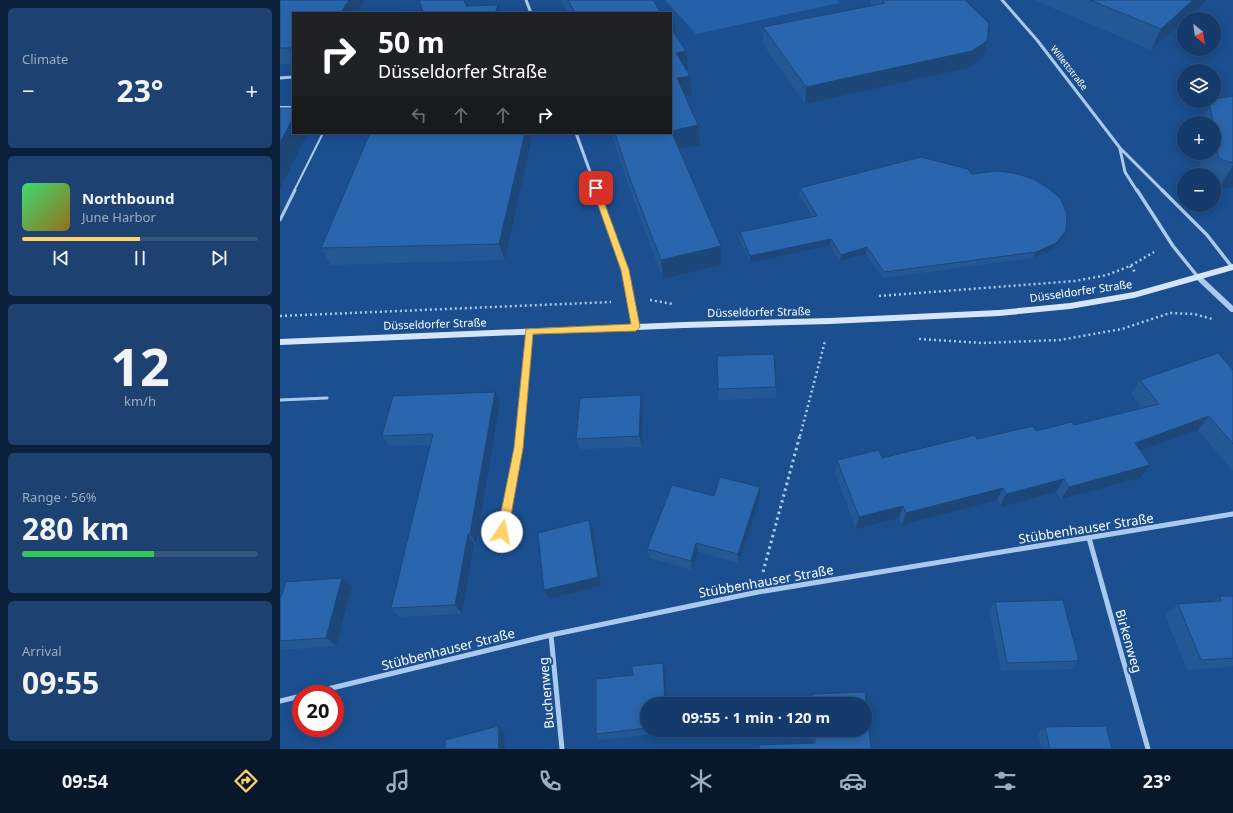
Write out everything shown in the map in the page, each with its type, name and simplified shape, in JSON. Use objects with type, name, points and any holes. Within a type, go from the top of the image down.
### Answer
[{"type":"main road","name":"Düsseldorfer Straße","points":[[280,342],[529,331],[838,321],[999,313],[1070,306],[1134,295],[1233,267]]},
{"type":"street","points":[[526,0],[531,12]]},
{"type":"street","name":"Willettstraße","points":[[1002,0],[1037,40],[1120,148],[1208,235],[1233,267]]},
{"type":"street","points":[[280,78],[292,78]]},
{"type":"street","points":[[576,134],[625,270],[636,327]]},
{"type":"street","name":"Willettstraße","points":[[1120,148],[1125,172],[1173,246],[1198,278]]},
{"type":"street","points":[[1198,278],[1233,310]]},
{"type":"street","name":"Stübbenhauser Straße","points":[[344,685],[552,635],[758,592],[1233,514]]},
{"type":"street","name":"Birkenweg","points":[[1088,538],[1148,749]]},
{"type":"street","name":"Buchenweg","points":[[552,635],[562,749]]},
{"type":"street","points":[[280,701],[292,698]]},
{"type":"lane","points":[[280,107],[292,107]]},
{"type":"lane","points":[[280,220],[323,134]]},
{"type":"lane","points":[[502,532],[519,448],[529,331]]},
{"type":"lane","points":[[280,400],[327,398]]},
{"type":"path","name":"Düsseldorfer Straße","points":[[871,297],[1075,281],[1107,275],[1130,266],[1154,252]]},
{"type":"path","points":[[1130,266],[1134,271]]},
{"type":"path","name":"Düsseldorfer Straße","points":[[280,316],[632,300],[653,300],[680,305]]},
{"type":"path","points":[[1167,310],[1170,313],[1194,314],[1214,320]]},
{"type":"path","points":[[758,592],[825,341]]},
{"type":"shaded area","points":[[665,0],[837,0],[839,3],[696,34]]},
{"type":"building","points":[[280,0],[349,0],[341,12],[292,12],[292,48],[280,48]]},
{"type":"building","points":[[419,0],[464,0],[466,6],[498,5],[495,12],[341,12],[423,11]]},
{"type":"building","points":[[568,0],[653,0],[660,12],[574,12]]},
{"type":"building","points":[[882,0],[965,0],[989,23],[987,41],[972,51],[806,87],[763,27],[885,3]]},
{"type":"building","points":[[1090,0],[1193,0],[1180,12],[1177,12],[1177,14],[1161,29]]},
{"type":"building","points":[[672,30],[686,51],[676,53],[690,76],[677,78],[698,125],[672,131]]},
{"type":"building","points":[[1233,96],[1233,163],[1221,159],[1221,116],[1212,116],[1210,108],[1221,108],[1221,98]]},
{"type":"building","points":[[280,108],[292,108],[292,120],[280,143]]},
{"type":"building","points":[[672,133],[721,246],[661,260],[631,182],[615,134]]},
{"type":"building","points":[[370,134],[525,134],[499,244],[321,248]]},
{"type":"building","points":[[921,157],[968,169],[972,174],[997,171],[1014,173],[1033,179],[1048,188],[1061,199],[1067,214],[1066,231],[1056,243],[1036,252],[884,272],[867,247],[841,255],[831,239],[750,256],[740,232],[817,216],[800,188]]},
{"type":"building","points":[[1218,353],[1233,370],[1233,444],[1209,416],[1135,443],[1150,465],[1069,487],[1064,479],[1006,494],[1003,488],[906,513],[903,506],[859,517],[837,460],[879,450],[882,458],[975,435],[977,439],[1033,426],[1036,431],[1072,422],[1074,425],[1159,404],[1140,380]]},
{"type":"building","points":[[774,354],[776,387],[718,389],[717,356]]},
{"type":"building","points":[[495,392],[470,534],[468,534],[455,605],[391,608],[433,434],[382,436],[393,396]]},
{"type":"building","points":[[641,395],[639,436],[576,439],[580,398]]},
{"type":"building","points":[[720,477],[760,487],[738,554],[696,543],[691,561],[647,549],[672,485],[714,496]]},
{"type":"building","points":[[589,520],[598,577],[544,590],[538,533]]},
{"type":"building","points":[[342,578],[326,638],[280,641],[280,598],[286,582]]},
{"type":"building","points":[[1220,596],[1233,596],[1233,658],[1201,660],[1178,604],[1221,601]]},
{"type":"building","points":[[1063,600],[1079,661],[1007,663],[995,602]]},
{"type":"building","points":[[663,663],[665,697],[640,697],[640,729],[596,734],[596,679],[633,675],[632,666]]},
{"type":"building","points":[[865,692],[866,697],[812,697],[812,694]]},
{"type":"building","points":[[498,726],[499,749],[445,749],[445,740]]},
{"type":"building","points":[[1106,726],[1112,749],[1050,749],[1045,727]]},
{"type":"building","points":[[815,737],[870,737],[871,749],[759,749],[759,745],[815,743]]},
{"type":"route","points":[[502,532],[519,448],[529,331],[636,327],[625,270],[596,188]]}]
